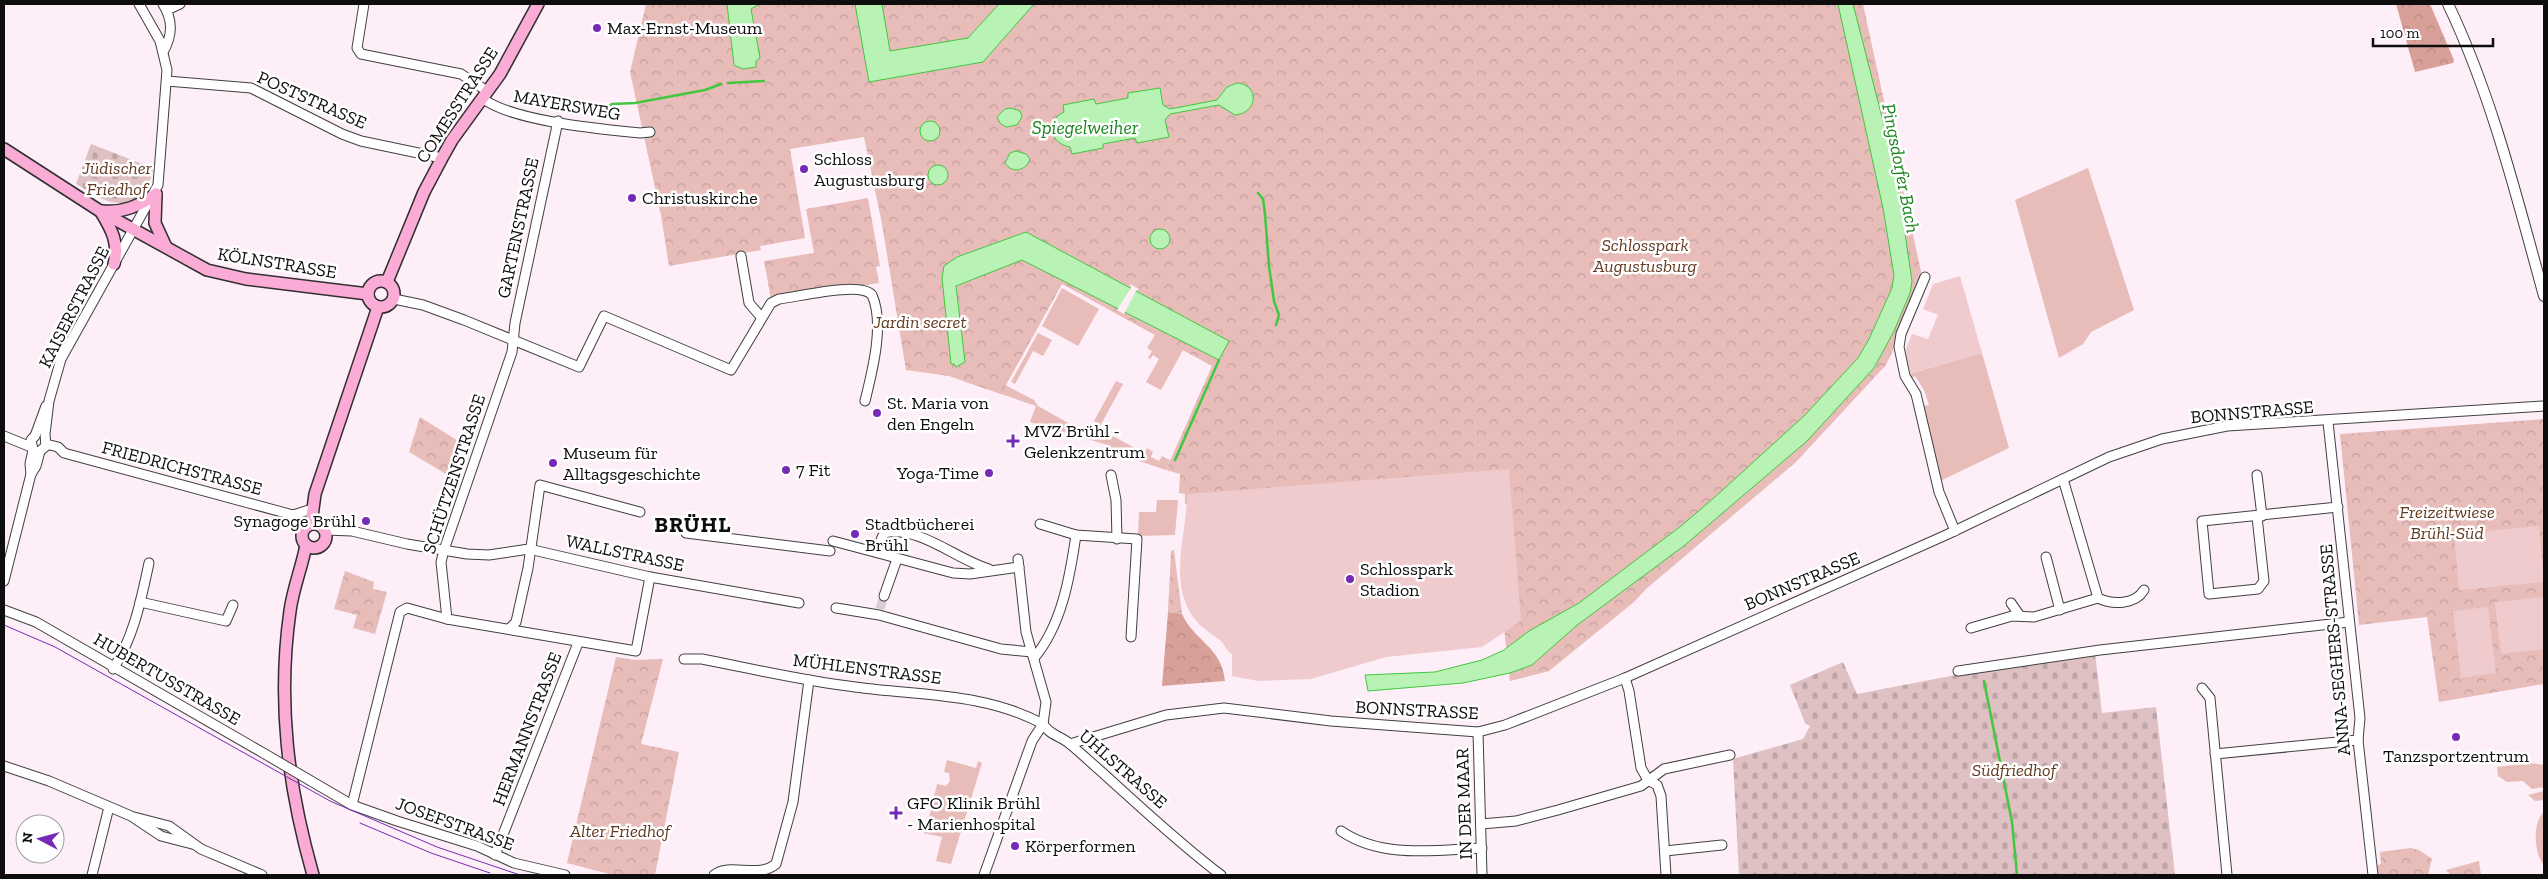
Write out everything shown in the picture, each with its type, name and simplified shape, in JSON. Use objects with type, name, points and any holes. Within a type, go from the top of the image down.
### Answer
[{"type":"main road","name":"COMESSTRASSE","points":[[387,282],[424,192],[442,158],[512,53],[538,4]]},
{"type":"main road","name":"KÖLNSTRASSE","points":[[4,149],[100,211],[217,272],[246,279],[368,294]]},
{"type":"main road","points":[[114,264],[116,238],[100,211],[129,209],[143,203],[156,194]]},
{"type":"main road","points":[[156,194],[155,223],[166,247]]},
{"type":"main road","points":[[387,282],[392,287],[394,299],[389,305],[378,307],[370,301],[368,294],[374,283],[387,282]]},
{"type":"main road","points":[[311,524],[312,509],[323,467],[378,307]]},
{"type":"main road","points":[[306,545],[315,548],[322,546],[326,538],[325,530],[322,526],[311,524],[305,528],[302,534],[306,545],[290,610],[283,703],[295,799],[313,875]]},
{"type":"street","points":[[139,4],[152,24],[164,52],[167,81],[160,172],[156,194]]},
{"type":"street","points":[[164,52],[171,30],[165,7],[180,4]]},
{"type":"street","name":"MAYERSWEG","points":[[364,4],[357,48],[360,54],[461,74],[485,94],[492,106],[508,111],[558,122],[631,132],[650,132]]},
{"type":"street","points":[[2448,4],[2472,58],[2494,124],[2544,296]]},
{"type":"street","name":"POSTSTRASSE","points":[[167,81],[251,88],[342,134],[361,141],[442,158]]},
{"type":"street","name":"GARTENSTRASSE","points":[[513,341],[517,313],[558,122]]},
{"type":"street","name":"KAISERSTRASSE","points":[[4,581],[31,474],[36,466],[49,402],[62,359],[114,264],[156,194]]},
{"type":"street","points":[[740,256],[749,303],[761,317]]},
{"type":"street","points":[[1925,277],[1901,334],[1899,347],[1905,376],[1916,394],[1939,492],[1955,530]]},
{"type":"street","points":[[394,299],[423,305],[578,367],[604,316],[731,370],[753,337],[761,317],[771,303],[779,300],[847,289],[864,289],[869,292],[875,304],[876,333],[871,376],[865,401]]},
{"type":"street","name":"SCHÜTZENSTRASSE","points":[[448,619],[441,562],[512,352],[513,341]]},
{"type":"street","name":"KAISERSTRASSE","points":[[34,437],[49,402]]},
{"type":"street","name":"BONNSTRASSE","points":[[1070,744],[1166,715],[1224,708],[1331,721],[1478,732],[1505,726],[1625,678],[1955,530],[2123,452],[2194,431],[2235,426],[2328,422],[2544,406]]},
{"type":"street","name":"ANNA-SEGHERS-STRASSE","points":[[2328,422],[2360,718],[2358,740],[2373,875]]},
{"type":"street","points":[[5,437],[34,437],[39,446]]},
{"type":"street","points":[[5,437],[39,446]]},
{"type":"street","name":"FRIEDRICHSTRASSE","points":[[39,446],[58,447],[64,453],[293,515],[312,509]]},
{"type":"street","points":[[1111,475],[1116,500],[1118,539]]},
{"type":"street","points":[[2257,475],[2260,516],[2264,581],[2258,589],[2209,594],[2202,521],[2260,516],[2338,507]]},
{"type":"street","points":[[2063,479],[2098,598]]},
{"type":"street","points":[[509,630],[516,622],[528,568],[529,549],[540,485],[640,512]]},
{"type":"street","points":[[1040,524],[1076,534],[1118,539],[1138,539],[1131,637]]},
{"type":"street","name":"WALLSTRASSE","points":[[325,530],[352,531],[407,544],[489,555],[529,549],[650,577],[799,603]]},
{"type":"street","points":[[876,551],[884,532],[903,533],[928,540],[972,564],[992,570]]},
{"type":"street","points":[[686,533],[830,551]]},
{"type":"street","points":[[836,608],[879,612],[1001,649],[1033,655],[1043,647],[1060,608],[1068,581],[1076,534]]},
{"type":"street","points":[[833,541],[953,573],[970,574],[1018,563],[1026,632],[1046,702],[1043,724],[1032,741],[984,875]]},
{"type":"street","points":[[2046,557],[2060,610]]},
{"type":"street","points":[[884,596],[897,559]]},
{"type":"street","points":[[113,669],[126,650],[149,563]]},
{"type":"street","points":[[352,805],[400,612],[407,608],[448,619],[578,643],[636,651],[650,577]]},
{"type":"street","points":[[1970,628],[2020,616],[2030,618],[2098,598],[2113,603],[2133,600],[2140,596],[2144,590]]},
{"type":"street","points":[[140,602],[226,621],[233,605]]},
{"type":"street","points":[[2011,603],[2020,616]]},
{"type":"street","name":"HUBERTUSSTRASSE","points":[[4,610],[36,622],[113,669],[311,781]]},
{"type":"street","points":[[1958,671],[2100,650],[2349,622]]},
{"type":"street","name":"HERMANNSTRASSE","points":[[494,855],[578,643]]},
{"type":"street","name":"MÜHLENSTRASSE","points":[[684,659],[702,659],[832,684],[966,697],[1023,714],[1043,724]]},
{"type":"street","points":[[1625,678],[1630,691],[1641,768],[1648,780],[1658,785],[1662,796],[1666,875]]},
{"type":"street","points":[[714,875],[719,872],[763,871],[776,864],[793,802],[809,680]]},
{"type":"street","points":[[2202,688],[2210,698],[2227,875]]},
{"type":"street","name":"UHLSTRASSE","points":[[1043,724],[1050,732],[1070,744],[1104,776],[1220,874]]},
{"type":"street","name":"IN DER MAAR","points":[[1478,732],[1482,875]]},
{"type":"street","points":[[2214,754],[2358,740]]},
{"type":"street","points":[[1481,824],[1516,821],[1558,810],[1636,788],[1664,769],[1730,755]]},
{"type":"street","points":[[4,766],[49,781],[131,816],[161,836],[192,844],[231,864],[262,875]]},
{"type":"street","name":"JOSEFSTRASSE","points":[[311,781],[352,805],[401,823],[477,846],[514,863],[566,875]]},
{"type":"street","points":[[92,875],[109,807]]},
{"type":"street","points":[[1341,832],[1357,842],[1383,849],[1433,850],[1482,848]]},
{"type":"street","points":[[1665,851],[1722,845]]},
{"type":"green space","name":"Schlosspark Augustusburg","points":[[646,4],[1863,4],[1922,276],[1907,320],[1886,365],[1796,462],[1646,589],[1634,602],[1549,671],[1510,681],[1487,477],[1185,504],[1185,494],[1179,493],[1180,474],[1166,470],[1212,366],[1062,284],[1001,394],[949,376],[906,370],[882,224],[864,137],[790,149],[805,238],[760,246],[761,250],[669,266],[661,215],[630,72]]},
{"type":"green space","points":[[2396,4],[2430,4],[2454,60],[2453,63],[2415,72]]},
{"type":"green space","name":"Jüdischer Friedhof","points":[[91,144],[153,168],[149,183],[140,195],[127,202],[111,202],[76,184]]},
{"type":"green space","points":[[2088,168],[2134,310],[2091,332],[2083,344],[2059,358],[2015,200]]},
{"type":"green space","points":[[868,198],[880,266],[876,267],[879,283],[771,299],[764,261],[814,253],[806,209]]},
{"type":"green space","points":[[1022,260],[1212,366],[1183,350],[1161,390],[1146,382],[1159,359],[1153,355],[1150,359],[1148,358],[1152,351],[1147,348],[1155,335]]},
{"type":"green space","points":[[1062,288],[1099,309],[1078,346],[1042,326]]},
{"type":"green space","points":[[1038,333],[1052,340],[1043,356],[1033,351],[1015,384],[1011,382]]},
{"type":"green space","points":[[1982,353],[2009,448],[1940,481],[1923,406],[1929,405],[1924,390],[1915,376],[1911,379],[1909,374]]},
{"type":"green space","points":[[1017,364],[1005,385],[1034,400],[1038,406],[1086,433],[1089,429],[1110,440],[1113,436],[1144,453],[1147,448],[1153,452],[1151,457],[1159,461],[1162,456],[1170,460],[1166,470],[1109,451],[1111,446],[1030,422],[1036,406],[963,381]]},
{"type":"green space","points":[[1116,381],[1123,384],[1099,428],[1094,421]]},
{"type":"green space","points":[[420,417],[458,441],[446,474],[409,452]]},
{"type":"green space","name":"Freizeitwiese Brühl-Süd","points":[[2544,419],[2544,684],[2439,702],[2427,617],[2359,625],[2340,434]]},
{"type":"green space","points":[[1157,500],[1178,500],[1175,535],[1138,536],[1139,512],[1156,512]]},
{"type":"green space","points":[[1174,550],[1182,614],[1168,612],[1171,551]]},
{"type":"green space","points":[[345,571],[374,582],[373,589],[387,592],[375,634],[353,628],[357,615],[334,609]]},
{"type":"green space","points":[[1168,612],[1182,614],[1193,631],[1219,660],[1225,681],[1162,686]]},
{"type":"green space","name":"Südfriedhof","points":[[2095,653],[2102,713],[2156,707],[2175,875],[1739,875],[1733,759],[1803,739],[1810,726],[1805,723],[1790,685],[1843,662],[1857,694],[1982,670]]},
{"type":"green space","name":"Alter Friedhof","points":[[616,657],[635,660],[663,659],[641,744],[679,752],[655,875],[613,875],[567,863]]},
{"type":"green space","points":[[947,760],[976,768],[978,761],[982,763],[951,864],[936,861],[942,837],[923,833],[926,831],[937,784],[946,786],[950,781],[949,773],[944,772]]},
{"type":"green space","points":[[2530,763],[2544,765],[2544,787],[2532,789],[2523,781],[2507,782],[2498,776],[2497,767]]},
{"type":"green space","points":[[2544,791],[2544,800],[2535,801],[2528,795]]},
{"type":"green space","points":[[2544,812],[2544,865],[2538,855],[2536,831],[2537,823]]},
{"type":"green space","points":[[2411,848],[2419,850],[2432,859],[2428,875],[2376,875],[2375,866],[2381,864],[2380,852]]},
{"type":"green space","points":[[2479,861],[2481,875],[2451,875],[2446,870]]},
{"type":"shaded area","points":[[1960,276],[1982,353],[1909,374],[1904,353],[1912,334],[1928,339],[1938,315],[1923,309],[1933,284]]},
{"type":"shaded area","name":"Schlosspark Stadion","points":[[1509,469],[1521,621],[1482,647],[1386,657],[1311,679],[1258,681],[1232,676],[1232,654],[1220,640],[1199,624],[1189,610],[1180,578],[1187,494]]},
{"type":"shaded area","points":[[2539,526],[2544,582],[2459,590],[2454,534]]},
{"type":"shaded area","points":[[2544,597],[2544,649],[2501,654],[2495,602]]},
{"type":"shaded area","points":[[2488,607],[2496,673],[2461,678],[2453,611]]},
{"type":"water","points":[[727,4],[760,4],[751,9],[760,58],[756,61],[756,67],[743,69],[734,65]]},
{"type":"water","points":[[855,4],[882,4],[890,51],[968,38],[999,4],[1034,4],[983,62],[869,82]]},
{"type":"water","points":[[1838,4],[1853,4],[1896,172],[1912,281],[1910,293],[1894,331],[1874,368],[1807,441],[1685,545],[1576,626],[1532,665],[1510,673],[1463,683],[1368,691],[1365,675],[1435,672],[1482,660],[1504,650],[1529,631],[1579,603],[1681,526],[1715,497],[1805,415],[1858,358],[1869,339],[1892,288],[1894,275],[1883,208]]},
{"type":"water","name":"Spiegelweiher","points":[[1237,83],[1244,85],[1253,93],[1252,105],[1243,113],[1235,115],[1219,105],[1170,114],[1165,120],[1169,137],[1137,143],[1135,138],[1103,144],[1103,148],[1072,154],[1070,147],[1058,142],[1052,132],[1054,121],[1064,112],[1063,105],[1094,99],[1096,104],[1128,98],[1128,93],[1160,88],[1163,105],[1170,109],[1217,100],[1227,87]]},
{"type":"water","points":[[1011,108],[1020,111],[1022,117],[1017,125],[1006,127],[1000,123],[997,117],[1005,109]]},
{"type":"water","points":[[930,121],[937,124],[940,131],[937,138],[930,141],[923,138],[920,131],[923,124]]},
{"type":"water","points":[[1016,151],[1026,154],[1030,159],[1019,170],[1011,169],[1005,163],[1010,153]]},
{"type":"water","points":[[938,165],[945,168],[948,175],[945,182],[938,185],[931,182],[928,175],[931,168]]},
{"type":"water","points":[[1156,229],[1164,229],[1170,235],[1170,243],[1164,249],[1156,249],[1150,243],[1150,235]]},
{"type":"water","points":[[1026,232],[1229,341],[1219,360],[1022,260],[956,286],[965,362],[956,367],[954,364],[951,364],[942,278],[944,266],[957,257]]},
{"type":"pier","points":[[1130,284],[1139,289],[1136,291],[1124,314],[1117,310],[1131,288]]},
{"type":"waterway","points":[[728,83],[764,81]]},
{"type":"waterway","points":[[597,114],[612,104],[635,103],[705,90],[721,84]]},
{"type":"waterway","points":[[1258,193],[1263,199],[1269,266],[1274,301],[1279,315],[1276,325]]},
{"type":"waterway","points":[[1175,460],[1219,360]]},
{"type":"waterway","name":"Pingsdorfer Bach","points":[[1984,681],[2012,822],[2017,875]]},
{"type":"tunnel","points":[[880,609],[884,596]]},
{"type":"tram line","points":[[4,625],[55,647],[330,801],[437,847],[520,875]]},
{"type":"tram line","points":[[360,823],[431,853],[490,873]]},
{"type":"place","name":"Max-Ernst-Museum","points":[[597,28]]},
{"type":"place","name":"Schloss Augustusburg","points":[[804,169]]},
{"type":"place","name":"Christuskirche","points":[[632,198]]},
{"type":"place","name":"St. Maria von den Engeln","points":[[877,413]]},
{"type":"place","name":"MVZ Brühl - Gelenkzentrum","points":[[1013,441]]},
{"type":"place","name":"Museum für Alltagsgeschichte","points":[[553,463]]},
{"type":"place","name":"7 Fit","points":[[786,470]]},
{"type":"place","name":"Yoga-Time","points":[[989,473]]},
{"type":"place","name":"Synagoge Brühl","points":[[366,521]]},
{"type":"place","name":"Stadtbücherei Brühl","points":[[855,534]]},
{"type":"place","name":"Schlosspark Stadion","points":[[1350,579]]},
{"type":"place","name":"Tanzsportzentrum","points":[[2456,737]]},
{"type":"place","name":"GFO Klinik Brühl - Marienhospital","points":[[896,813]]},
{"type":"place","name":"Körperformen","points":[[1015,846]]},
{"type":"district","name":"BRÜHL","points":[[693,524]]},
{"type":"park label","name":"Jardin secret","points":[[920,322]]}]
